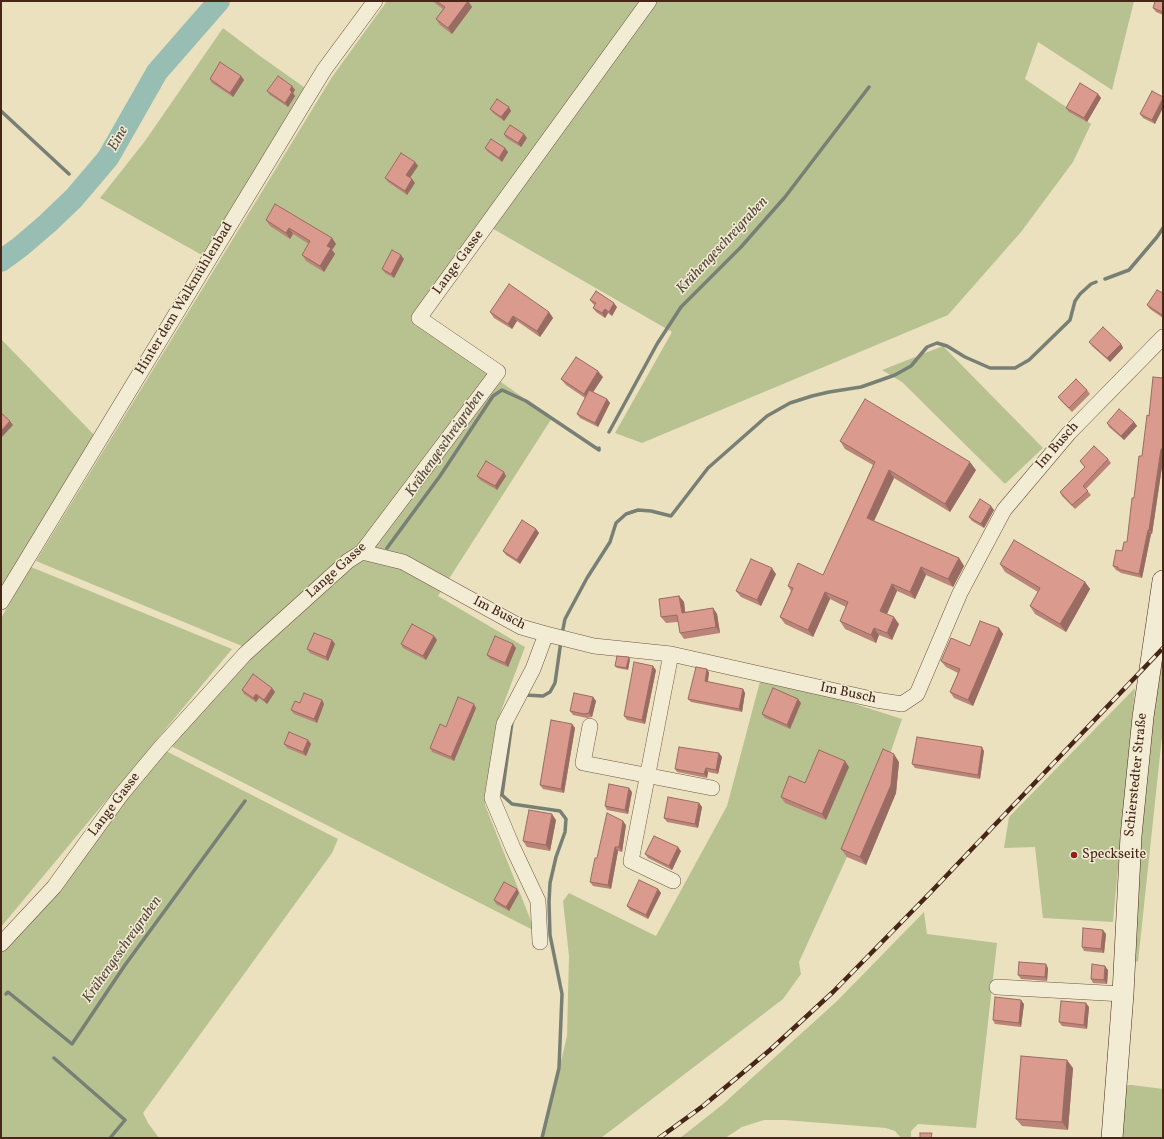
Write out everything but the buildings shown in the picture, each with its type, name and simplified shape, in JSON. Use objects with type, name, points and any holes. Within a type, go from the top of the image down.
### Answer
[{"type":"street","name":"Hinter dem Walkmühlenbad","points":[[1,602],[324,70],[375,1]]},
{"type":"street","name":"Lange Gasse","points":[[1,944],[54,888],[120,796],[160,748],[245,654],[348,561],[362,552],[498,372],[419,318],[649,1]]},
{"type":"street","name":"Im Busch","points":[[362,552],[403,562],[521,627],[594,646],[671,654],[876,700],[902,704],[917,694],[960,593],[1004,510],[1069,433],[1163,337]]},
{"type":"street","name":"Schierstedter Straße","points":[[1112,1138],[1123,994],[1131,836],[1143,717],[1163,581]]},
{"type":"street","points":[[540,942],[538,901],[513,848],[492,798],[504,724],[533,669],[555,636]]},
{"type":"street","points":[[671,654],[631,861],[673,881]]},
{"type":"street","points":[[590,726],[583,763],[712,788]]},
{"type":"street","points":[[997,987],[1123,994]]},
{"type":"green space","points":[[387,1],[1134,1],[1112,90],[1038,42],[1025,79],[1091,124],[1073,162],[1021,232],[948,315],[642,443],[615,433],[672,332],[483,223],[413,320],[552,418],[438,596],[525,647],[498,719],[485,805],[535,931],[171,746],[254,651],[36,561],[332,77]]},
{"type":"green space","points":[[223,28],[311,92],[209,259],[100,198],[145,141]]},
{"type":"green space","points":[[1,339],[99,440],[1,602]]},
{"type":"green space","points":[[943,346],[1043,448],[1005,484],[902,382],[882,370]]},
{"type":"green space","points":[[31,567],[232,649],[1,927],[1,618]]},
{"type":"green space","points":[[1163,655],[1163,727],[1138,962],[1132,959],[1135,842],[1158,661]]},
{"type":"green space","points":[[762,674],[902,719],[889,757],[847,857],[799,962],[801,974],[783,999],[601,1138],[543,1138],[567,1036],[569,956],[563,901],[569,893],[656,936],[727,806]]},
{"type":"green space","points":[[1135,688],[1113,922],[1043,918],[1035,847],[1004,848],[1009,817]]},
{"type":"green space","points":[[160,748],[338,839],[332,853],[143,1113],[159,1138],[1,1138],[1,944]]},
{"type":"green space","points":[[924,912],[927,934],[997,943],[976,1128],[918,1124],[911,1131],[911,1138],[901,1138],[895,1131],[886,1128],[784,1120],[764,1120],[742,1127],[725,1138],[680,1138],[722,1105],[836,1002]]},
{"type":"green space","points":[[1127,1085],[1163,1089],[1163,1138],[1118,1138],[1124,1088]]},
{"type":"waterway","name":"Eine","points":[[1,261],[48,223],[74,198],[108,158],[157,72],[219,1]]},
{"type":"waterway","name":"Krähengeschreigraben","points":[[609,432],[657,344],[681,307],[741,247],[785,197],[869,87]]},
{"type":"waterway","points":[[1,111],[69,174]]},
{"type":"waterway","points":[[1105,279],[1129,270],[1163,228]]},
{"type":"waterway","points":[[562,634],[565,619],[587,578],[610,542],[616,523],[626,514],[638,510],[651,511],[671,516],[708,468],[767,416],[790,403],[829,392],[861,387],[895,375],[911,366],[927,347],[937,343],[947,346],[965,357],[990,368],[1015,368],[1029,360],[1070,320],[1075,301],[1091,284],[1096,282]]},
{"type":"waterway","name":"Krähengeschreigraben","points":[[387,548],[440,476],[493,396],[502,390],[526,401],[599,450],[599,448]]},
{"type":"waterway","points":[[525,695],[543,696],[550,692],[555,683],[561,641]]},
{"type":"waterway","points":[[512,722],[502,795],[512,804],[560,811],[566,819],[565,832],[556,857],[550,883],[549,902],[550,935],[562,994],[559,1068],[542,1138]]},
{"type":"waterway","name":"Krähengeschreigraben","points":[[6,994],[8,992],[72,1044],[125,965],[245,801]]},
{"type":"waterway","points":[[54,1058],[125,1120],[110,1138]]},
{"type":"railway","points":[[659,1138],[703,1106],[770,1050],[833,992],[930,893],[1163,648]]},
{"type":"place","name":"Speckseite","points":[[1074,855]]}]
